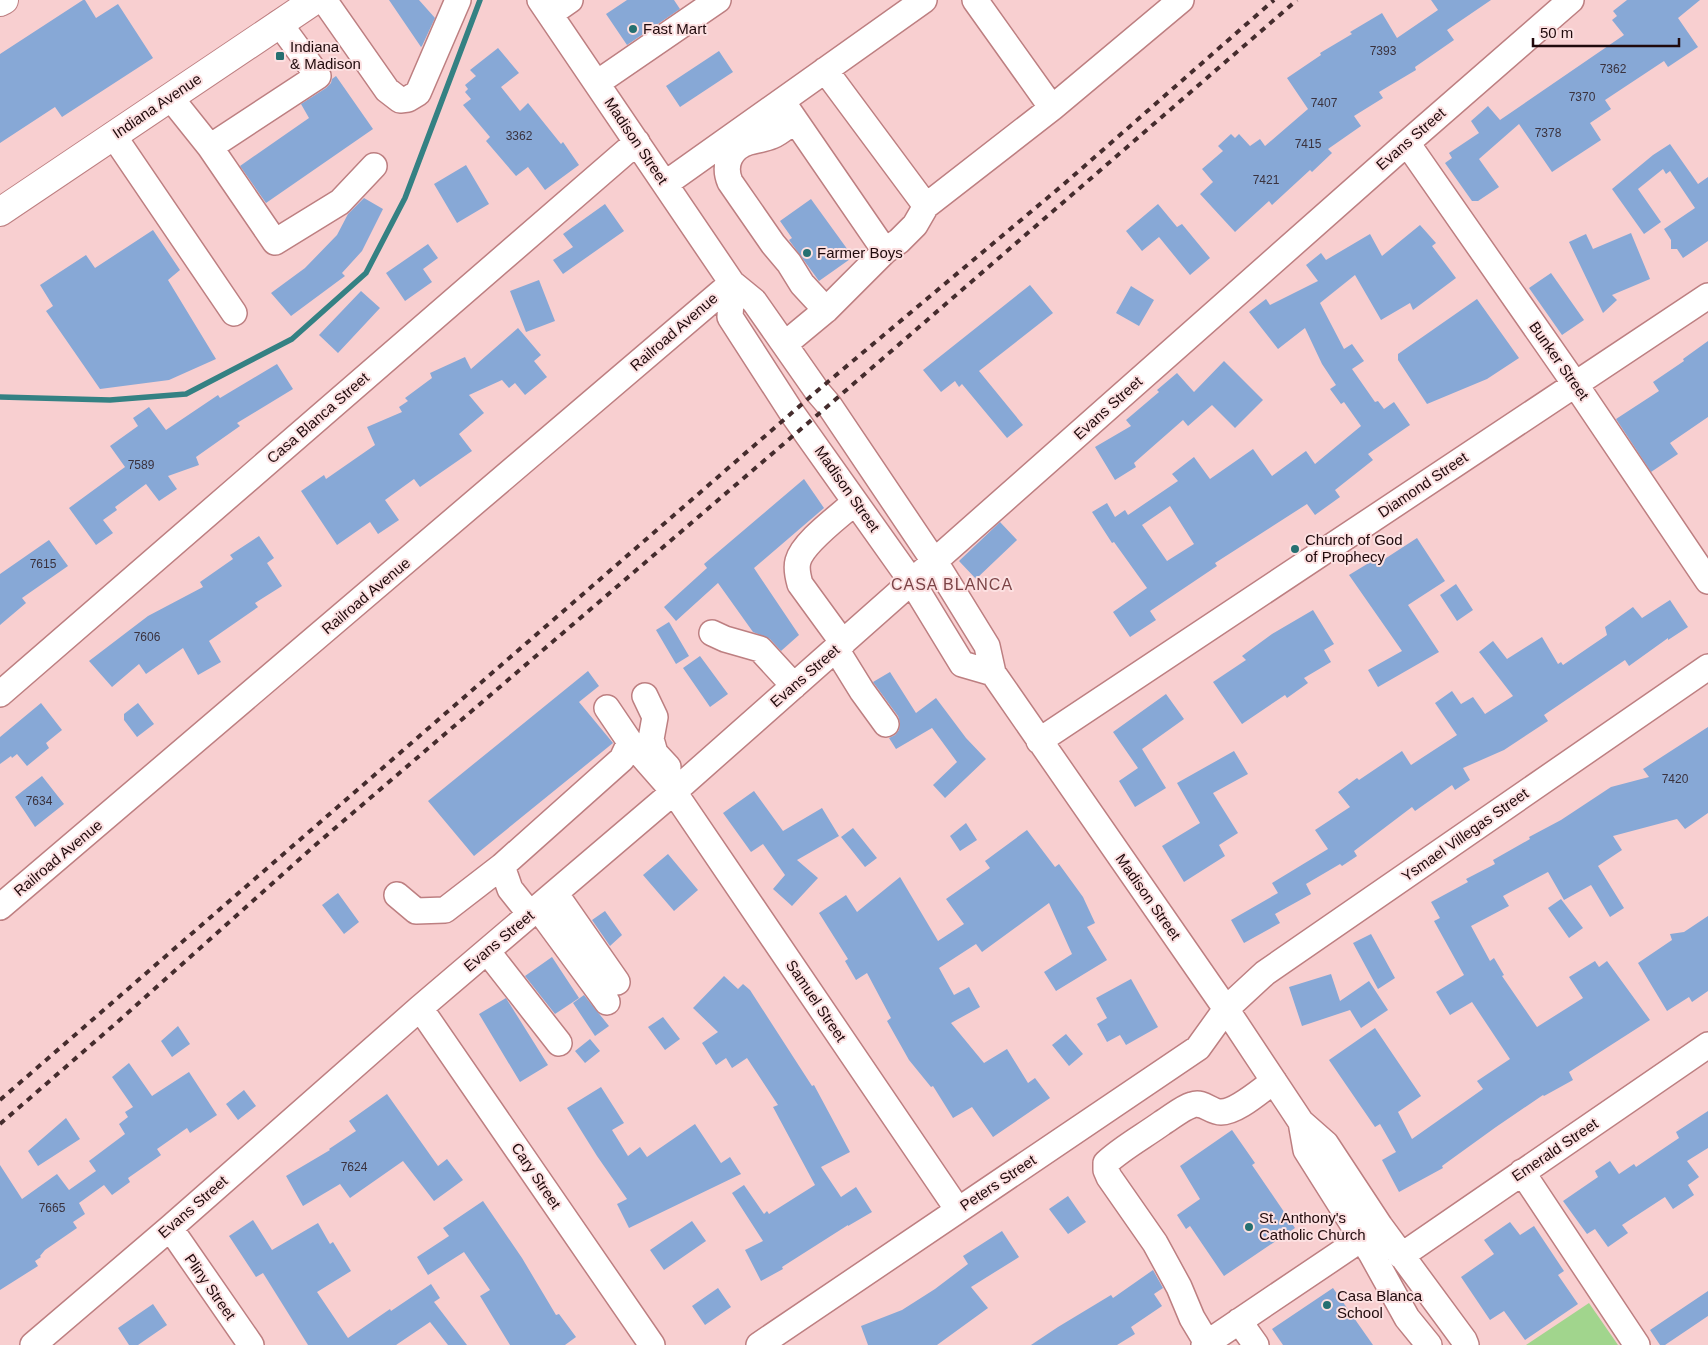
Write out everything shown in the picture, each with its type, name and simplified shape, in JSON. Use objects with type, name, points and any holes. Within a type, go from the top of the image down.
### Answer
[{"type":"main road","points":[[0,2],[4,0]]},
{"type":"main road","name":"Indiana Avenue","points":[[0,212],[315,0]]},
{"type":"street","points":[[324,0],[387,90],[400,100],[408,99],[418,92],[456,5]]},
{"type":"street","points":[[545,7],[570,0]]},
{"type":"street","points":[[597,84],[718,0]]},
{"type":"street","points":[[826,310],[802,284],[730,182],[726,173],[727,162],[737,148],[749,142],[775,135],[788,111],[825,70],[924,0]]},
{"type":"street","points":[[975,0],[1052,108]]},
{"type":"street","points":[[785,344],[826,310],[885,251],[899,241],[915,225],[926,206],[1052,108],[1181,0]]},
{"type":"street","name":"Evans Street","points":[[33,1345],[170,1228],[420,1008],[679,788],[1571,0]]},
{"type":"street","name":"Madison Street","points":[[545,7],[732,283],[754,301],[817,391],[829,405],[934,562],[987,646],[994,673],[1039,741],[1226,1009],[1301,1122],[1326,1144],[1371,1233],[1407,1318],[1429,1345]]},
{"type":"street","points":[[210,147],[318,76],[279,24]]},
{"type":"street","points":[[825,70],[926,206]]},
{"type":"street","points":[[170,97],[210,147],[275,242],[340,202],[374,166]]},
{"type":"street","points":[[665,184],[788,111]]},
{"type":"street","points":[[788,111],[885,251]]},
{"type":"street","points":[[113,135],[234,313]]},
{"type":"street","name":"Casa Blanca Street","points":[[0,694],[637,142]]},
{"type":"street","name":"Bunker Street","points":[[1407,143],[1575,384],[1708,581]]},
{"type":"street","name":"Madison Street","points":[[732,283],[730,317],[792,413],[912,582],[962,664],[994,673]]},
{"type":"street","name":"Railroad Avenue","points":[[3,897],[732,283]]},
{"type":"street","name":"Diamond Street","points":[[1039,741],[1708,296]]},
{"type":"street","points":[[855,502],[804,547],[798,561],[798,573],[800,584],[840,646],[862,691],[886,724]]},
{"type":"street","points":[[712,633],[725,639],[760,649],[794,686]]},
{"type":"street","name":"Ysmael Villegas Street","points":[[1226,1009],[1264,973],[1708,667]]},
{"type":"street","points":[[644,696],[654,717],[651,739],[655,753],[679,788]]},
{"type":"street","points":[[608,708],[630,742],[679,788]]},
{"type":"street","points":[[397,895],[416,911],[445,910],[502,866],[622,759],[630,742]]},
{"type":"street","name":"Samuel Street","points":[[679,788],[958,1210]]},
{"type":"street","points":[[502,866],[510,888],[541,905],[612,992]]},
{"type":"street","points":[[487,951],[559,1043]]},
{"type":"street","name":"Cary Street","points":[[420,1008],[652,1345]]},
{"type":"street","name":"Peters Street","points":[[759,1345],[1198,1048],[1226,1009]]},
{"type":"street","name":"Emerald Street","points":[[1401,1256],[1708,1045]]},
{"type":"street","points":[[1274,1081],[1240,1105],[1229,1110],[1221,1112],[1214,1111],[1206,1106],[1192,1105],[1136,1141],[1106,1164],[1106,1170],[1116,1189],[1154,1243],[1179,1287],[1192,1318],[1206,1344],[1371,1233]]},
{"type":"street","points":[[1114,1105],[1136,1141]]},
{"type":"street","points":[[1522,1172],[1636,1345]]},
{"type":"street","name":"Pliny Street","points":[[170,1228],[251,1345]]},
{"type":"street","name":"Madison Street","points":[[1371,1233],[1401,1256],[1466,1345]]},
{"type":"street","points":[[1239,1321],[1256,1345]]},
{"type":"green space","points":[[1589,1303],[1618,1345],[1526,1345]]},
{"type":"building","points":[[85,0],[96,18],[118,4],[153,58],[62,117],[55,107],[0,143],[0,54]]},
{"type":"building","points":[[389,0],[419,0],[435,18],[421,47]]},
{"type":"building","name":"Fast Mart","points":[[627,0],[674,0],[680,9],[627,45],[606,14]]},
{"type":"building","points":[[1431,0],[1491,0],[1447,30],[1454,40],[1415,67],[1416,70],[1379,92],[1383,98],[1354,116],[1361,126],[1328,149],[1332,153],[1312,172],[1310,170],[1272,205],[1269,201],[1235,232],[1200,194],[1213,182],[1202,169],[1223,151],[1218,146],[1231,134],[1235,138],[1239,134],[1250,146],[1260,139],[1265,146],[1308,109],[1287,78],[1321,55],[1320,53],[1352,34],[1350,32],[1382,13],[1397,38],[1438,10]]},
{"type":"building","points":[[1627,0],[1700,0],[1678,18],[1698,47],[1668,67],[1664,61],[1605,100],[1611,109],[1590,123],[1601,140],[1552,172],[1519,124],[1479,159],[1499,187],[1478,201],[1472,201],[1445,163],[1452,158],[1449,153],[1479,133],[1471,121],[1488,106],[1500,120],[1624,35],[1612,20],[1617,16],[1613,11]]},
{"type":"building","points":[[498,48],[519,73],[501,87],[520,111],[528,103],[561,144],[563,142],[579,165],[545,190],[528,167],[516,176],[486,141],[490,137],[463,105],[471,99],[465,92],[468,89],[465,85],[476,76],[470,70]]},
{"type":"building","points":[[719,51],[733,72],[680,107],[666,86]]},
{"type":"building","points":[[336,76],[373,129],[266,203],[240,166],[309,118],[301,104],[326,88]]},
{"type":"building","points":[[1670,144],[1698,184],[1708,177],[1708,241],[1683,258],[1677,249],[1671,249],[1671,240],[1664,229],[1695,208],[1670,171],[1666,174],[1663,169],[1638,189],[1661,222],[1644,234],[1612,189],[1653,155]]},
{"type":"building","points":[[466,165],[489,204],[457,223],[434,184]]},
{"type":"building","points":[[364,198],[383,209],[362,251],[342,273],[345,276],[291,316],[271,293],[305,268],[337,235],[348,214]]},
{"type":"building","points":[[811,199],[853,257],[819,281],[789,240],[792,238],[780,221]]},
{"type":"building","points":[[605,204],[624,231],[563,274],[553,260],[573,247],[563,234]]},
{"type":"building","points":[[1158,204],[1177,227],[1182,224],[1210,258],[1190,275],[1159,237],[1142,251],[1126,231]]},
{"type":"building","points":[[1420,225],[1436,243],[1432,246],[1456,278],[1413,310],[1410,303],[1381,320],[1355,275],[1320,303],[1344,349],[1352,344],[1364,361],[1352,369],[1375,402],[1378,401],[1384,409],[1394,402],[1410,425],[1368,454],[1373,460],[1335,490],[1340,497],[1315,515],[1307,504],[1215,563],[1217,566],[1150,611],[1156,620],[1130,637],[1113,612],[1147,588],[1114,542],[1112,543],[1092,512],[1107,503],[1115,517],[1125,510],[1128,515],[1178,481],[1172,474],[1194,457],[1210,479],[1253,449],[1272,476],[1306,451],[1315,464],[1361,426],[1344,402],[1341,404],[1330,389],[1336,385],[1322,364],[1305,328],[1278,349],[1249,312],[1266,299],[1270,305],[1318,281],[1306,265],[1321,253],[1326,260],[1370,234],[1382,256]],"holes":[[[1170,506],[1194,544],[1167,561],[1142,525]]]},
{"type":"building","points":[[153,230],[180,270],[168,280],[216,359],[169,380],[100,389],[46,311],[53,306],[40,285],[86,255],[95,268]]},
{"type":"building","points":[[1631,233],[1650,279],[1612,295],[1617,300],[1603,313],[1569,242],[1586,234],[1593,249]]},
{"type":"building","points":[[428,244],[438,258],[423,269],[432,282],[405,301],[386,273]]},
{"type":"building","points":[[1551,273],[1584,320],[1562,335],[1529,288]]},
{"type":"building","points":[[539,280],[555,321],[526,332],[510,291]]},
{"type":"building","points":[[1030,285],[1053,313],[979,371],[1023,425],[1007,438],[962,384],[959,387],[955,381],[941,392],[923,370]]},
{"type":"building","points":[[1131,286],[1154,300],[1139,326],[1116,313]]},
{"type":"building","points":[[361,291],[380,308],[338,353],[319,335]]},
{"type":"building","points":[[1477,299],[1519,358],[1487,379],[1427,404],[1398,360],[1398,354]]},
{"type":"building","points":[[518,328],[541,355],[534,361],[547,377],[525,395],[515,383],[509,388],[502,380],[469,395],[484,413],[459,434],[472,451],[420,487],[414,479],[385,500],[399,520],[378,534],[370,522],[337,545],[301,491],[324,475],[326,479],[375,445],[367,427],[402,412],[399,407],[408,401],[405,398],[432,378],[430,373],[465,357],[471,369]]},
{"type":"building","points":[[1708,341],[1708,417],[1670,443],[1678,454],[1651,472],[1616,419],[1659,391],[1653,382],[1684,361],[1683,359]]},
{"type":"building","points":[[1224,361],[1263,400],[1235,428],[1212,405],[1188,426],[1183,420],[1134,463],[1136,467],[1115,480],[1095,447],[1131,426],[1126,420],[1159,392],[1157,390],[1177,373],[1194,392]]},
{"type":"building","points":[[277,364],[293,389],[237,423],[240,426],[196,457],[199,465],[168,476],[177,489],[159,501],[146,484],[115,507],[117,510],[103,520],[113,533],[96,545],[69,508],[125,467],[110,446],[138,426],[133,418],[149,407],[166,430],[218,395],[220,398]]},
{"type":"building","points":[[804,479],[824,508],[754,568],[799,635],[781,651],[770,639],[753,632],[718,583],[676,621],[664,607],[707,568],[704,564]]},
{"type":"building","points":[[1000,522],[1017,540],[976,579],[959,561]]},
{"type":"building","points":[[259,536],[274,558],[267,563],[282,586],[255,603],[258,607],[209,641],[221,662],[198,675],[183,648],[146,674],[139,664],[112,687],[89,661],[148,616],[203,587],[200,582],[233,559],[230,555]]},
{"type":"building","points":[[1417,538],[1445,581],[1408,605],[1439,652],[1378,687],[1368,670],[1402,651],[1349,575],[1377,558],[1380,562]]},
{"type":"building","points":[[49,540],[68,566],[22,598],[26,603],[0,625],[0,574]]},
{"type":"building","points":[[1456,584],[1473,610],[1457,621],[1440,595]]},
{"type":"building","points":[[1670,600],[1688,627],[1668,640],[1668,638],[1629,666],[1625,660],[1544,715],[1548,721],[1504,750],[1463,768],[1470,780],[1455,790],[1452,785],[1415,811],[1412,807],[1354,851],[1357,856],[1342,866],[1340,864],[1306,884],[1311,894],[1275,914],[1280,923],[1244,943],[1231,920],[1278,893],[1272,883],[1328,849],[1315,830],[1350,807],[1338,792],[1357,778],[1359,780],[1402,751],[1411,765],[1457,735],[1435,703],[1452,691],[1461,704],[1473,697],[1485,714],[1513,696],[1479,652],[1493,641],[1507,659],[1542,637],[1558,664],[1561,662],[1563,665],[1607,635],[1605,627],[1633,607],[1642,618]]},
{"type":"building","points":[[1313,610],[1334,644],[1324,650],[1331,662],[1304,678],[1308,683],[1287,698],[1285,695],[1242,724],[1213,682],[1246,660],[1242,656],[1272,634]]},
{"type":"building","points":[[669,622],[689,656],[676,664],[656,630]]},
{"type":"building","points":[[700,656],[728,694],[710,707],[683,668]]},
{"type":"building","points":[[588,671],[599,686],[579,702],[613,743],[474,856],[428,801]]},
{"type":"building","points":[[890,672],[916,713],[936,698],[966,738],[986,759],[945,798],[933,785],[957,762],[932,728],[896,749],[889,738],[899,730],[900,722],[898,716],[873,682]]},
{"type":"building","points":[[1166,694],[1184,719],[1142,749],[1166,788],[1135,807],[1119,781],[1138,768],[1113,732]]},
{"type":"building","points":[[41,703],[62,730],[46,743],[49,748],[27,766],[17,754],[0,764],[0,737]]},
{"type":"building","points":[[138,703],[154,724],[137,737],[124,720],[124,714]]},
{"type":"building","points":[[1708,727],[1708,813],[1685,829],[1677,819],[1613,836],[1622,850],[1598,866],[1624,908],[1610,917],[1591,885],[1564,900],[1548,872],[1503,896],[1509,906],[1471,926],[1490,961],[1494,958],[1504,975],[1502,976],[1537,1027],[1583,998],[1569,977],[1595,961],[1599,967],[1607,961],[1650,1020],[1569,1072],[1573,1080],[1543,1095],[1442,1166],[1443,1168],[1399,1192],[1382,1160],[1396,1152],[1380,1124],[1375,1127],[1329,1060],[1375,1028],[1421,1096],[1398,1112],[1412,1139],[1483,1089],[1477,1081],[1510,1059],[1472,1002],[1450,1015],[1436,992],[1464,975],[1434,921],[1440,918],[1431,902],[1468,882],[1466,879],[1495,864],[1493,860],[1530,839],[1529,837],[1561,820],[1611,787],[1649,777],[1643,769]]},
{"type":"building","points":[[1234,751],[1248,774],[1213,793],[1238,833],[1219,845],[1225,856],[1184,882],[1162,846],[1200,823],[1177,783]]},
{"type":"building","points":[[42,776],[64,804],[35,827],[15,797]]},
{"type":"building","points":[[754,791],[783,831],[822,808],[839,836],[797,860],[818,878],[792,906],[773,889],[785,875],[763,844],[751,852],[723,813]]},
{"type":"building","points":[[966,823],[977,840],[960,851],[950,836]]},
{"type":"building","points":[[853,828],[877,858],[865,867],[841,837]]},
{"type":"building","points":[[1027,830],[1055,867],[1059,864],[1083,897],[1095,923],[1087,927],[1107,960],[1056,991],[1044,972],[1072,954],[1049,903],[982,952],[976,944],[939,968],[954,995],[969,987],[980,1007],[951,1023],[984,1063],[1007,1049],[1028,1083],[1035,1078],[1050,1098],[993,1137],[972,1107],[953,1118],[933,1086],[931,1087],[909,1060],[887,1021],[891,1018],[867,973],[856,980],[845,961],[848,959],[819,913],[846,895],[857,912],[900,877],[938,941],[964,924],[946,899],[990,868],[985,861]]},
{"type":"building","points":[[668,854],[698,890],[674,911],[643,875]]},
{"type":"building","points":[[338,893],[359,922],[344,934],[322,905]]},
{"type":"building","points":[[1561,899],[1583,928],[1569,938],[1548,908]]},
{"type":"building","points":[[605,911],[622,935],[610,946],[592,920]]},
{"type":"building","points":[[1708,916],[1708,991],[1692,1002],[1689,997],[1667,1011],[1638,963],[1672,940],[1670,934],[1684,932]]},
{"type":"building","points":[[1371,934],[1395,978],[1378,989],[1353,943]]},
{"type":"building","points":[[552,957],[579,998],[555,1014],[525,976]]},
{"type":"building","points":[[1331,974],[1340,1001],[1369,981],[1388,1010],[1361,1028],[1350,1010],[1302,1026],[1289,987]]},
{"type":"building","points":[[724,976],[738,989],[743,984],[750,990],[812,1086],[814,1085],[850,1152],[821,1167],[841,1197],[856,1187],[872,1212],[848,1225],[782,1267],[783,1269],[761,1281],[745,1250],[763,1241],[732,1193],[744,1185],[764,1214],[767,1211],[769,1214],[815,1185],[773,1107],[778,1105],[747,1058],[732,1068],[726,1058],[716,1065],[702,1043],[718,1032],[693,1008]]},
{"type":"building","points":[[1131,979],[1158,1027],[1126,1045],[1120,1035],[1107,1042],[1097,1024],[1107,1018],[1096,998]]},
{"type":"building","points":[[584,995],[609,1026],[595,1036],[573,1003]]},
{"type":"building","points":[[506,998],[548,1065],[520,1082],[479,1014]]},
{"type":"building","points":[[663,1017],[680,1039],[665,1050],[648,1027]]},
{"type":"building","points":[[178,1026],[190,1044],[172,1057],[161,1041]]},
{"type":"building","points":[[1066,1034],[1083,1054],[1069,1066],[1052,1045]]},
{"type":"building","points":[[590,1039],[600,1051],[585,1063],[575,1051]]},
{"type":"building","points":[[129,1063],[152,1096],[189,1072],[217,1115],[190,1133],[187,1128],[157,1149],[161,1155],[128,1178],[130,1182],[112,1195],[104,1185],[79,1203],[85,1214],[73,1222],[77,1228],[45,1250],[41,1257],[35,1261],[38,1266],[0,1290],[0,1165],[22,1199],[57,1174],[69,1190],[96,1171],[89,1161],[125,1134],[119,1124],[128,1117],[125,1112],[133,1107],[112,1077]]},
{"type":"building","points":[[601,1087],[624,1123],[612,1130],[628,1156],[640,1147],[647,1157],[695,1124],[721,1163],[730,1157],[741,1174],[629,1228],[617,1204],[627,1199],[567,1108]]},
{"type":"building","points":[[244,1090],[256,1106],[238,1120],[226,1104]]},
{"type":"building","points":[[387,1094],[438,1166],[447,1159],[463,1180],[434,1201],[403,1161],[350,1198],[340,1184],[303,1206],[286,1176],[330,1150],[356,1131],[349,1121]]},
{"type":"building","points":[[1708,1111],[1708,1148],[1687,1161],[1699,1177],[1688,1185],[1694,1195],[1673,1209],[1665,1197],[1622,1225],[1628,1233],[1608,1247],[1595,1229],[1587,1234],[1563,1201],[1598,1177],[1595,1171],[1610,1161],[1619,1174],[1634,1164],[1636,1167],[1679,1138],[1676,1132]]},
{"type":"building","points":[[66,1118],[80,1139],[38,1166],[28,1151]]},
{"type":"building","points":[[1232,1130],[1255,1163],[1252,1165],[1295,1228],[1224,1276],[1190,1226],[1186,1229],[1177,1215],[1200,1199],[1180,1166]]},
{"type":"building","points":[[1068,1196],[1086,1222],[1068,1234],[1049,1209]]},
{"type":"building","points":[[483,1201],[522,1258],[556,1315],[559,1314],[576,1337],[565,1345],[510,1345],[480,1296],[490,1290],[464,1252],[428,1275],[417,1257],[449,1236],[443,1228]]},
{"type":"building","points":[[253,1220],[272,1250],[318,1223],[330,1244],[333,1242],[351,1271],[317,1292],[348,1338],[431,1284],[440,1298],[434,1302],[467,1345],[448,1345],[430,1322],[396,1345],[308,1345],[263,1273],[256,1277],[229,1236]]},
{"type":"building","points":[[692,1221],[706,1241],[664,1270],[650,1250]]},
{"type":"building","points":[[1510,1222],[1520,1235],[1534,1226],[1564,1271],[1558,1275],[1578,1304],[1525,1340],[1504,1311],[1490,1320],[1461,1277],[1494,1254],[1484,1240]]},
{"type":"building","points":[[1002,1231],[1019,1257],[971,1287],[988,1308],[937,1345],[868,1345],[861,1326],[902,1310],[935,1289],[968,1264],[963,1256]]},
{"type":"building","points":[[1153,1270],[1163,1288],[1154,1294],[1162,1306],[1131,1327],[1135,1334],[1117,1345],[1031,1345],[1111,1295],[1113,1298]]},
{"type":"building","points":[[718,1288],[731,1307],[705,1325],[692,1306]]},
{"type":"building","points":[[1333,1288],[1373,1345],[1283,1345],[1272,1329]]},
{"type":"building","points":[[1708,1291],[1708,1316],[1665,1345],[1660,1345],[1650,1330]]},
{"type":"building","points":[[153,1304],[167,1325],[138,1345],[129,1345],[118,1328]]},
{"type":"waterway","points":[[0,397],[110,400],[186,394],[292,339],[366,273],[405,198],[480,0]]},
{"type":"railway","points":[[0,1100],[817,391],[1064,184],[1274,0]]},
{"type":"railway","points":[[0,1124],[313,847],[829,405],[1297,0]]},
{"type":"place","name":"Fast Mart","points":[[633,29]]},
{"type":"place","name":"Indiana & Madison","points":[[280,56]]},
{"type":"place","name":"Farmer Boys","points":[[807,253]]},
{"type":"place","name":"Church of God of Prophecy","points":[[1295,549]]},
{"type":"place","name":"St. Anthony's Catholic Church","points":[[1249,1227]]},
{"type":"place","name":"Casa Blanca School","points":[[1327,1305]]},
{"type":"district","name":"CASA BLANCA","points":[[952,584]]}]
